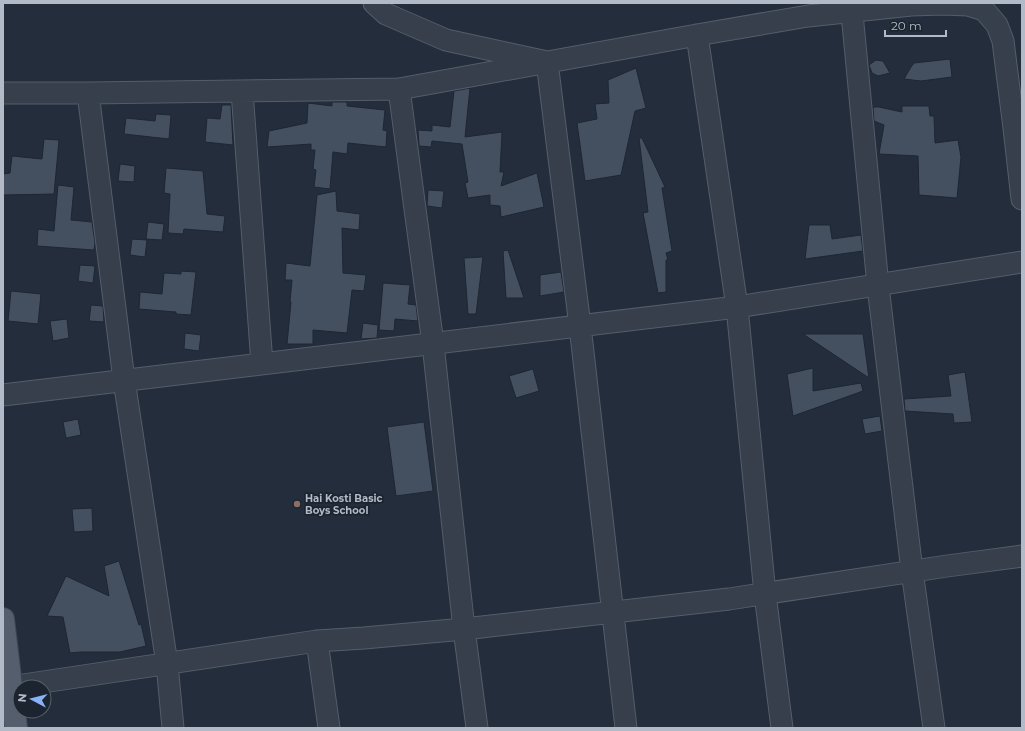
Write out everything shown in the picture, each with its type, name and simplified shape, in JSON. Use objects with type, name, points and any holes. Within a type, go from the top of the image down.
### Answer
[{"type":"main road","points":[[3,619],[7,688],[16,728]]},
{"type":"street","points":[[374,3],[386,14],[446,40],[547,62]]},
{"type":"street","points":[[3,93],[399,89],[851,7],[943,4],[968,5],[984,10],[996,25],[1003,41],[1014,121],[1022,200]]},
{"type":"street","points":[[851,7],[878,286],[912,571],[934,728]]},
{"type":"street","points":[[697,35],[737,307],[765,594],[782,728]]},
{"type":"street","points":[[547,62],[580,326],[626,728]]},
{"type":"street","points":[[399,89],[433,344],[464,630],[477,728]]},
{"type":"street","points":[[242,91],[262,364]]},
{"type":"street","points":[[88,93],[124,380],[167,664],[173,728]]},
{"type":"street","points":[[3,395],[737,307],[878,286],[1022,262]]},
{"type":"street","points":[[7,688],[317,641],[464,630],[729,599],[1022,556]]},
{"type":"street","points":[[317,641],[329,728]]},
{"type":"building","points":[[950,59],[952,77],[921,81],[904,79],[914,63]]},
{"type":"building","points":[[876,60],[883,61],[890,73],[878,76],[872,73],[869,65]]},
{"type":"building","points":[[636,68],[646,108],[635,111],[621,175],[585,181],[577,123],[597,119],[595,104],[609,103],[608,80]]},
{"type":"building","points":[[470,88],[465,137],[502,132],[500,172],[504,172],[501,186],[537,173],[544,207],[501,217],[500,206],[490,205],[490,195],[468,198],[465,183],[468,182],[462,144],[432,141],[431,147],[419,146],[418,130],[432,131],[432,125],[450,127],[454,91]]},
{"type":"building","points":[[332,102],[347,102],[347,106],[385,110],[383,130],[387,131],[386,147],[348,143],[347,154],[333,152],[330,189],[314,187],[316,170],[313,169],[315,150],[311,150],[311,144],[267,147],[269,131],[307,123],[308,103],[332,106]]},
{"type":"building","points":[[222,105],[231,105],[233,145],[205,142],[207,118],[220,119]]},
{"type":"building","points":[[902,106],[929,106],[930,116],[934,116],[935,143],[958,140],[961,157],[957,198],[919,195],[918,156],[879,154],[884,125],[874,121],[873,108],[879,107],[902,112]]},
{"type":"building","points":[[156,114],[171,115],[169,139],[124,134],[126,118],[155,121]]},
{"type":"building","points":[[639,138],[642,138],[665,187],[662,188],[672,251],[666,253],[668,260],[666,260],[666,292],[658,293],[643,213],[648,212]]},
{"type":"building","points":[[44,139],[59,140],[54,194],[3,195],[3,174],[10,173],[12,156],[42,159]]},
{"type":"building","points":[[120,164],[135,166],[134,182],[118,181]]},
{"type":"building","points":[[166,168],[203,171],[207,214],[225,216],[223,232],[184,229],[183,234],[168,233],[170,194],[164,193]]},
{"type":"building","points":[[58,185],[74,187],[71,220],[92,222],[95,243],[94,250],[37,246],[38,229],[54,231]]},
{"type":"building","points":[[428,190],[444,191],[442,208],[427,206]]},
{"type":"building","points":[[336,191],[337,211],[360,214],[359,230],[342,228],[343,273],[366,275],[364,291],[352,290],[347,333],[313,330],[313,344],[287,344],[292,280],[285,280],[286,263],[310,266],[317,195]]},
{"type":"building","points":[[148,222],[164,224],[162,240],[146,239]]},
{"type":"building","points":[[809,225],[830,225],[832,239],[861,235],[863,251],[805,259]]},
{"type":"building","points":[[132,239],[147,240],[145,257],[130,255]]},
{"type":"building","points":[[508,250],[524,298],[506,298],[503,251]]},
{"type":"building","points":[[483,257],[476,314],[468,314],[464,258]]},
{"type":"building","points":[[80,265],[95,266],[93,283],[78,281]]},
{"type":"building","points":[[181,271],[196,272],[191,315],[176,314],[176,312],[139,309],[140,292],[162,294],[164,273],[181,274]]},
{"type":"building","points":[[561,272],[564,292],[540,296],[540,275]]},
{"type":"building","points":[[383,283],[410,285],[408,304],[416,305],[418,321],[395,319],[394,331],[379,330]]},
{"type":"building","points":[[11,291],[41,294],[38,324],[8,321]]},
{"type":"building","points":[[91,305],[103,306],[104,322],[89,321]]},
{"type":"building","points":[[67,319],[69,338],[53,341],[50,321]]},
{"type":"building","points":[[363,323],[378,325],[377,338],[361,339]]},
{"type":"building","points":[[185,333],[201,335],[199,351],[184,349]]},
{"type":"building","points":[[803,334],[863,334],[869,378]]},
{"type":"building","points":[[813,368],[813,391],[861,383],[863,391],[793,416],[787,374]]},
{"type":"building","points":[[533,369],[539,391],[516,398],[509,376]]},
{"type":"building","points":[[965,372],[972,422],[954,423],[953,414],[905,411],[904,399],[951,396],[948,375]]},
{"type":"building","points":[[880,416],[882,431],[865,434],[862,419]]},
{"type":"building","points":[[78,419],[81,435],[66,438],[63,422]]},
{"type":"building","points":[[424,422],[433,491],[396,496],[387,427]]},
{"type":"building","points":[[92,508],[93,531],[74,532],[72,509]]},
{"type":"building","points":[[119,561],[139,625],[141,624],[146,646],[120,652],[70,653],[63,617],[47,616],[66,576],[109,596],[104,566]]},
{"type":"place","name":"Hai Kosti Basic Boys School","points":[[297,504]]}]
